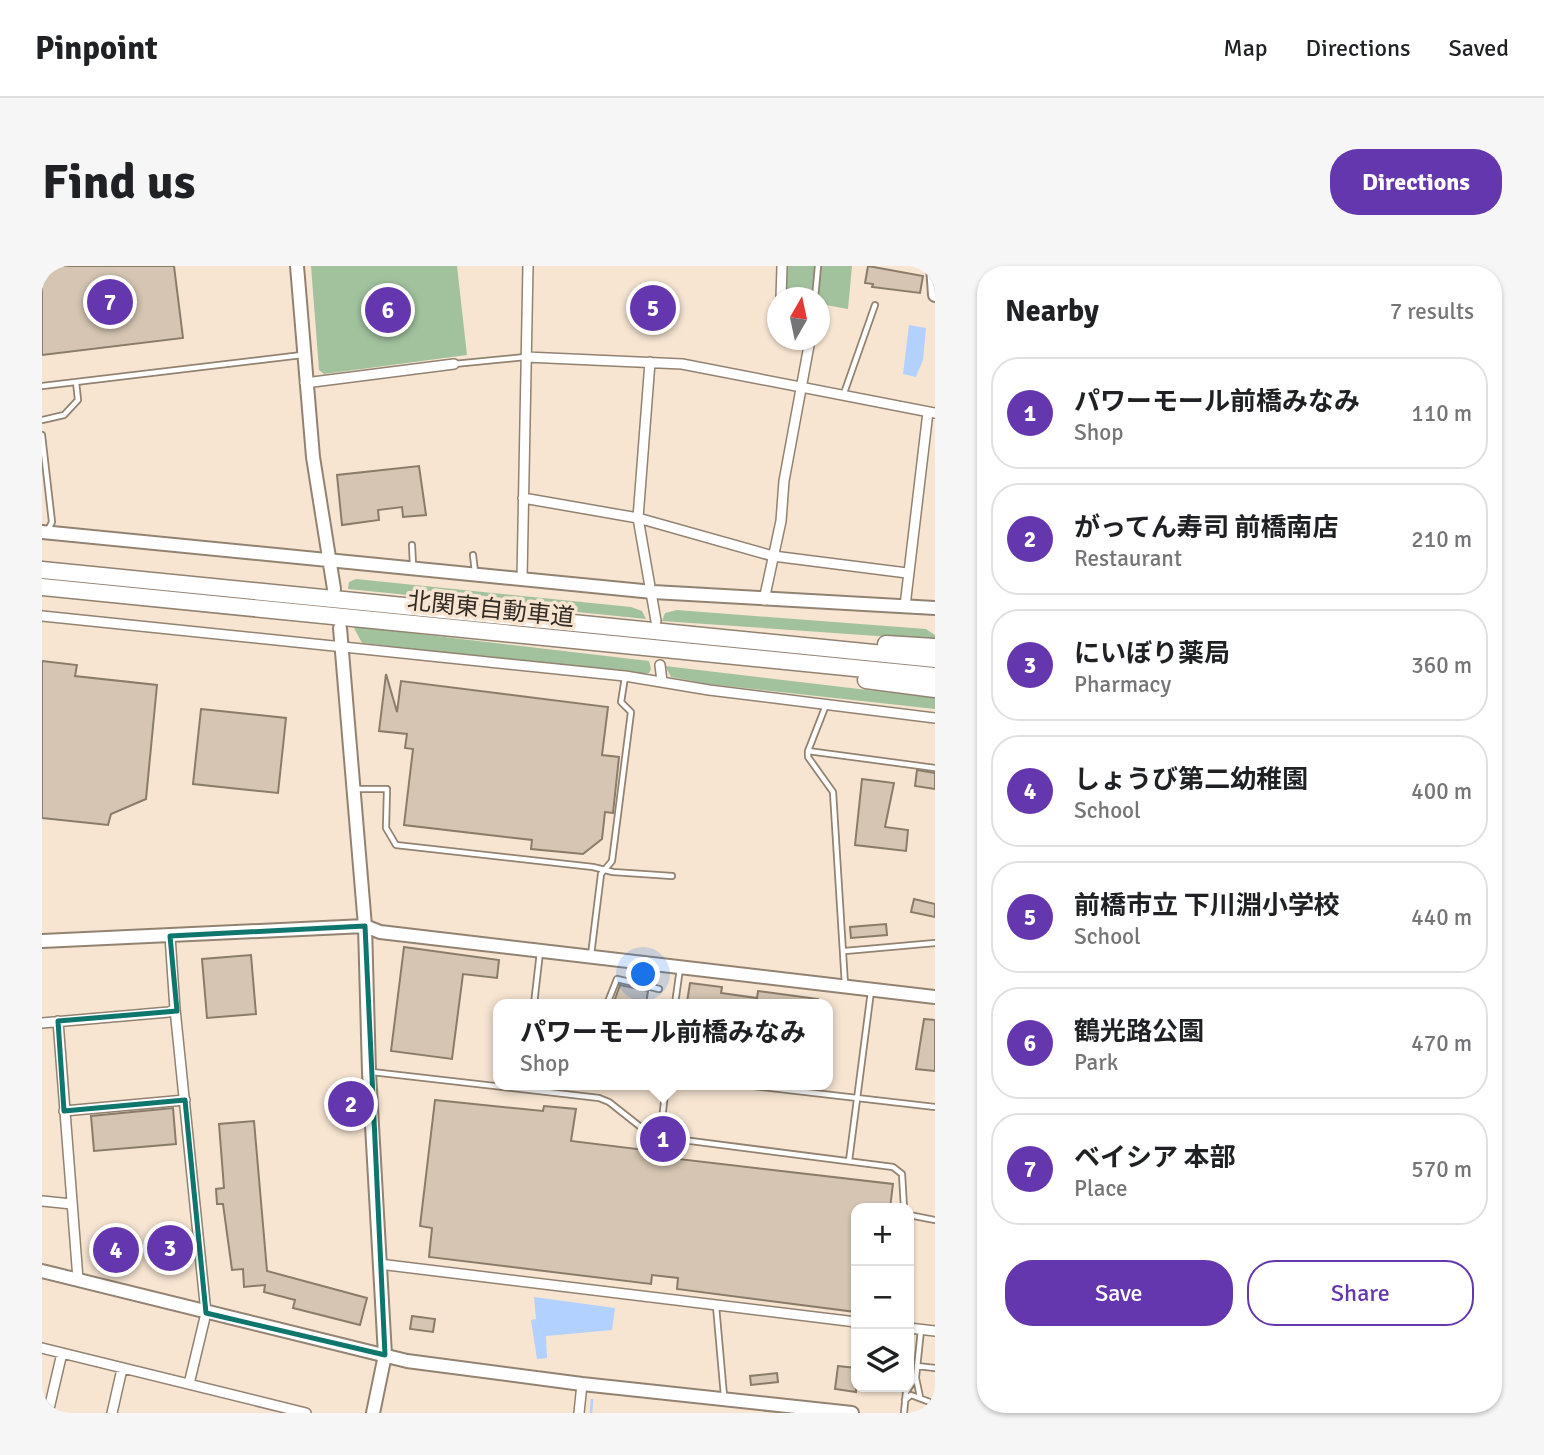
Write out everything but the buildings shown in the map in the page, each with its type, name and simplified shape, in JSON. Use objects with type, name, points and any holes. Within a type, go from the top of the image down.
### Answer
[{"type":"highway","name":"北関東自動車道","points":[[42,570],[698,636],[933,653]]},
{"type":"highway","name":"北関東自動車道","points":[[42,587],[715,654],[934,683]]},
{"type":"street","points":[[297,266],[305,383],[334,589]]},
{"type":"street","points":[[523,579],[528,266]]},
{"type":"street","points":[[781,287],[782,266]]},
{"type":"street","points":[[934,271],[935,295]]},
{"type":"street","points":[[764,600],[808,350]]},
{"type":"street","points":[[526,357],[682,365],[932,413],[905,606]]},
{"type":"street","points":[[650,362],[638,518],[656,621]]},
{"type":"street","points":[[305,383],[454,364]]},
{"type":"street","points":[[523,498],[638,518],[773,556],[908,573]]},
{"type":"street","points":[[44,529],[653,592],[935,608]]},
{"type":"street","points":[[42,616],[625,676],[935,718]]},
{"type":"street","points":[[340,628],[356,789],[365,926],[369,1072],[385,1355],[373,1413]]},
{"type":"street","points":[[660,665],[662,681]]},
{"type":"street","points":[[42,941],[365,926],[380,932],[935,997]]},
{"type":"street","points":[[170,936],[206,1313],[189,1384]]},
{"type":"street","points":[[42,1023],[175,1009]]},
{"type":"street","points":[[58,1021],[78,1279]]},
{"type":"street","points":[[64,1111],[185,1100]]},
{"type":"street","points":[[42,1201],[72,1204]]},
{"type":"street","points":[[379,1264],[851,1321]]},
{"type":"street","points":[[42,1271],[407,1361],[790,1410],[852,1413]]},
{"type":"street","points":[[914,1328],[935,1331]]},
{"type":"street","points":[[42,1348],[306,1413]]},
{"type":"street","points":[[48,1413],[62,1353]]},
{"type":"street","points":[[112,1413],[122,1369]]},
{"type":"street","points":[[579,1413],[582,1384]]},
{"type":"lane","points":[[816,287],[818,266]]},
{"type":"lane","points":[[843,396],[874,305]]},
{"type":"lane","points":[[42,386],[303,355]]},
{"type":"lane","points":[[454,364],[526,357]]},
{"type":"lane","points":[[42,421],[64,415],[78,400],[76,382]]},
{"type":"lane","points":[[42,435],[52,522],[44,529]]},
{"type":"lane","points":[[412,545],[413,568]]},
{"type":"lane","points":[[473,555],[475,575]]},
{"type":"lane","points":[[591,957],[604,870],[612,861],[631,712],[621,702],[625,676]]},
{"type":"lane","points":[[826,705],[808,757],[833,792],[845,951],[845,987]]},
{"type":"lane","points":[[808,751],[935,768]]},
{"type":"lane","points":[[356,789],[387,789],[386,828],[396,845],[672,876]]},
{"type":"lane","points":[[845,951],[935,943]]},
{"type":"lane","points":[[535,999],[540,951]]},
{"type":"lane","points":[[677,999],[680,967]]},
{"type":"lane","points":[[609,999],[617,979],[659,989]]},
{"type":"lane","points":[[849,1161],[871,990]]},
{"type":"lane","points":[[369,1072],[493,1085]]},
{"type":"lane","points":[[538,1090],[605,1100],[652,1136],[893,1167],[900,1170],[903,1179],[904,1203]]},
{"type":"lane","points":[[660,1137],[665,1090]]},
{"type":"lane","points":[[785,1090],[935,1107]]},
{"type":"lane","points":[[914,1216],[935,1220]]},
{"type":"lane","points":[[716,1306],[724,1400]]},
{"type":"lane","points":[[921,1329],[916,1377],[921,1398]]},
{"type":"lane","points":[[917,1366],[935,1368]]},
{"type":"lane","points":[[904,1413],[906,1392],[916,1377]]},
{"type":"lane","points":[[905,1401],[911,1395],[935,1404]]},
{"type":"highlighted area","points":[[365,926],[385,1355],[206,1313],[185,1100],[64,1111],[58,1021],[177,1011],[170,936]]},
{"type":"green space","points":[[311,266],[457,266],[467,355],[324,374],[319,370]]},
{"type":"green space","points":[[786,266],[852,266],[848,309],[830,306],[830,287],[785,287]]},
{"type":"green space","points":[[356,579],[631,607],[642,611],[646,619],[348,589],[349,582]]},
{"type":"green space","points":[[677,610],[926,629],[935,635],[935,640],[662,621],[665,613]]},
{"type":"green space","points":[[354,628],[649,661],[651,669],[649,673],[642,674],[362,643]]},
{"type":"green space","points":[[665,666],[935,698],[935,709],[708,684],[671,677]]},
{"type":"water","points":[[909,325],[926,328],[923,360],[916,377],[903,374]]},
{"type":"water","points":[[534,1297],[615,1308],[612,1330],[546,1336],[547,1358],[537,1359],[531,1320],[536,1319]]},
{"type":"waterway","points":[[591,1413],[592,1400]]},
{"type":"place","name":"ベイシア 本部","points":[[110,302]]},
{"type":"place","name":"前橋市立 下川淵小学校","points":[[653,308]]},
{"type":"place","name":"鶴光路公園","points":[[388,310]]},
{"type":"place","name":"がってん寿司 前橋南店","points":[[351,1104]]},
{"type":"place","name":"パワーモール前橋みなみ","points":[[663,1139]]},
{"type":"place","name":"にいぼり薬局","points":[[170,1248]]},
{"type":"place","name":"しょうび第二幼稚園","points":[[116,1250]]}]
